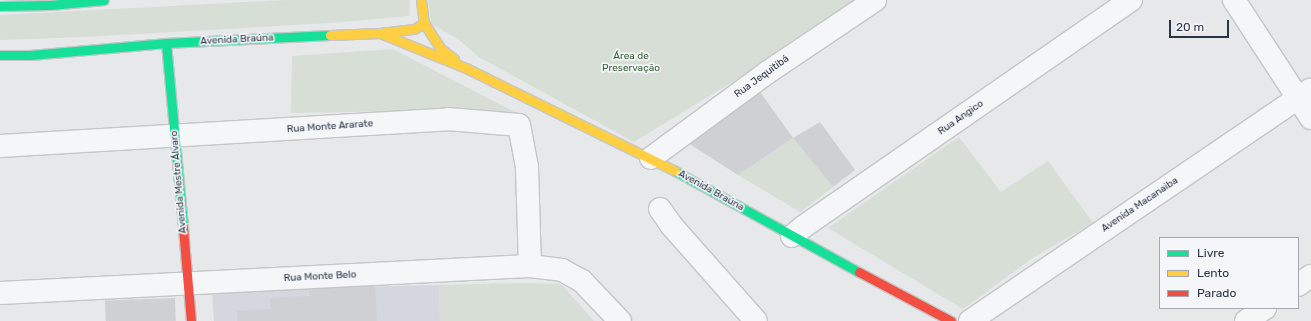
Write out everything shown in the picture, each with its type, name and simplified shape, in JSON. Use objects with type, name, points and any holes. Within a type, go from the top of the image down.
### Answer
[{"type":"street","points":[[0,6],[104,0]]},
{"type":"street","points":[[380,33],[414,29],[424,23],[421,0]]},
{"type":"street","name":"Rua Jequitibá","points":[[651,158],[768,72],[875,0]]},
{"type":"street","name":"Rua Angico","points":[[792,236],[810,222],[1131,0]]},
{"type":"street","points":[[1234,0],[1304,94],[1311,118]]},
{"type":"street","name":"Avenida Braúna","points":[[424,23],[440,48],[468,69]]},
{"type":"street","name":"Avenida Braúna","points":[[0,55],[30,55],[166,43],[380,33],[468,69],[651,158],[792,236],[951,321]]},
{"type":"street","name":"Avenida Mestre Álvaro","points":[[166,43],[191,321]]},
{"type":"street","name":"Avenida Macanaiba","points":[[970,321],[1304,94]]},
{"type":"street","name":"Rua Monte Ararate","points":[[0,146],[448,119],[519,125],[526,167],[530,266]]},
{"type":"street","points":[[660,209],[671,225],[756,321]]},
{"type":"street","name":"Rua Monte Belo","points":[[0,293],[530,266],[562,270],[582,281],[620,321]]},
{"type":"street","points":[[1299,284],[1311,276]]},
{"type":"street","points":[[1246,321],[1264,309]]},
{"type":"shaded area","points":[[439,285],[440,321],[214,321],[212,290]]},
{"type":"green space","points":[[287,0],[410,0],[409,16],[330,23],[84,37],[0,40],[0,15]]},
{"type":"green space","name":"Área de Preservação","points":[[428,0],[858,0],[765,62],[634,142],[479,57],[458,39],[431,24]]},
{"type":"green space","points":[[393,49],[530,120],[464,110],[291,113],[292,56]]},
{"type":"green space","points":[[959,137],[1001,192],[1048,161],[1093,223],[1034,257],[963,309],[828,228]]},
{"type":"green space","points":[[793,138],[833,187],[800,212],[738,175]]},
{"type":"green space","points":[[525,283],[561,284],[594,321],[440,321],[439,285]]},
{"type":"building","points":[[758,89],[793,138],[738,175],[688,143]]},
{"type":"building","points":[[820,122],[855,170],[833,187],[793,138]]},
{"type":"building","points":[[375,284],[377,321],[237,321],[237,311],[271,309],[270,298],[309,296],[309,287]]},
{"type":"building","points":[[175,298],[176,321],[106,321],[105,300]]},
{"type":"traffic: fast","points":[[0,6],[50,5],[104,0]]},
{"type":"traffic: fast","points":[[0,55],[30,55],[166,43],[330,35]]},
{"type":"traffic: fast","points":[[166,43],[183,228]]},
{"type":"traffic: fast","points":[[675,171],[859,272]]},
{"type":"traffic: slow","points":[[421,0],[424,23],[440,48],[454,59]]},
{"type":"traffic: slow","points":[[330,35],[380,33],[414,29],[424,23]]},
{"type":"traffic: slow","points":[[380,33],[468,69],[675,171]]},
{"type":"traffic: jam","points":[[183,228],[191,321]]},
{"type":"traffic: jam","points":[[859,272],[951,321]]}]
